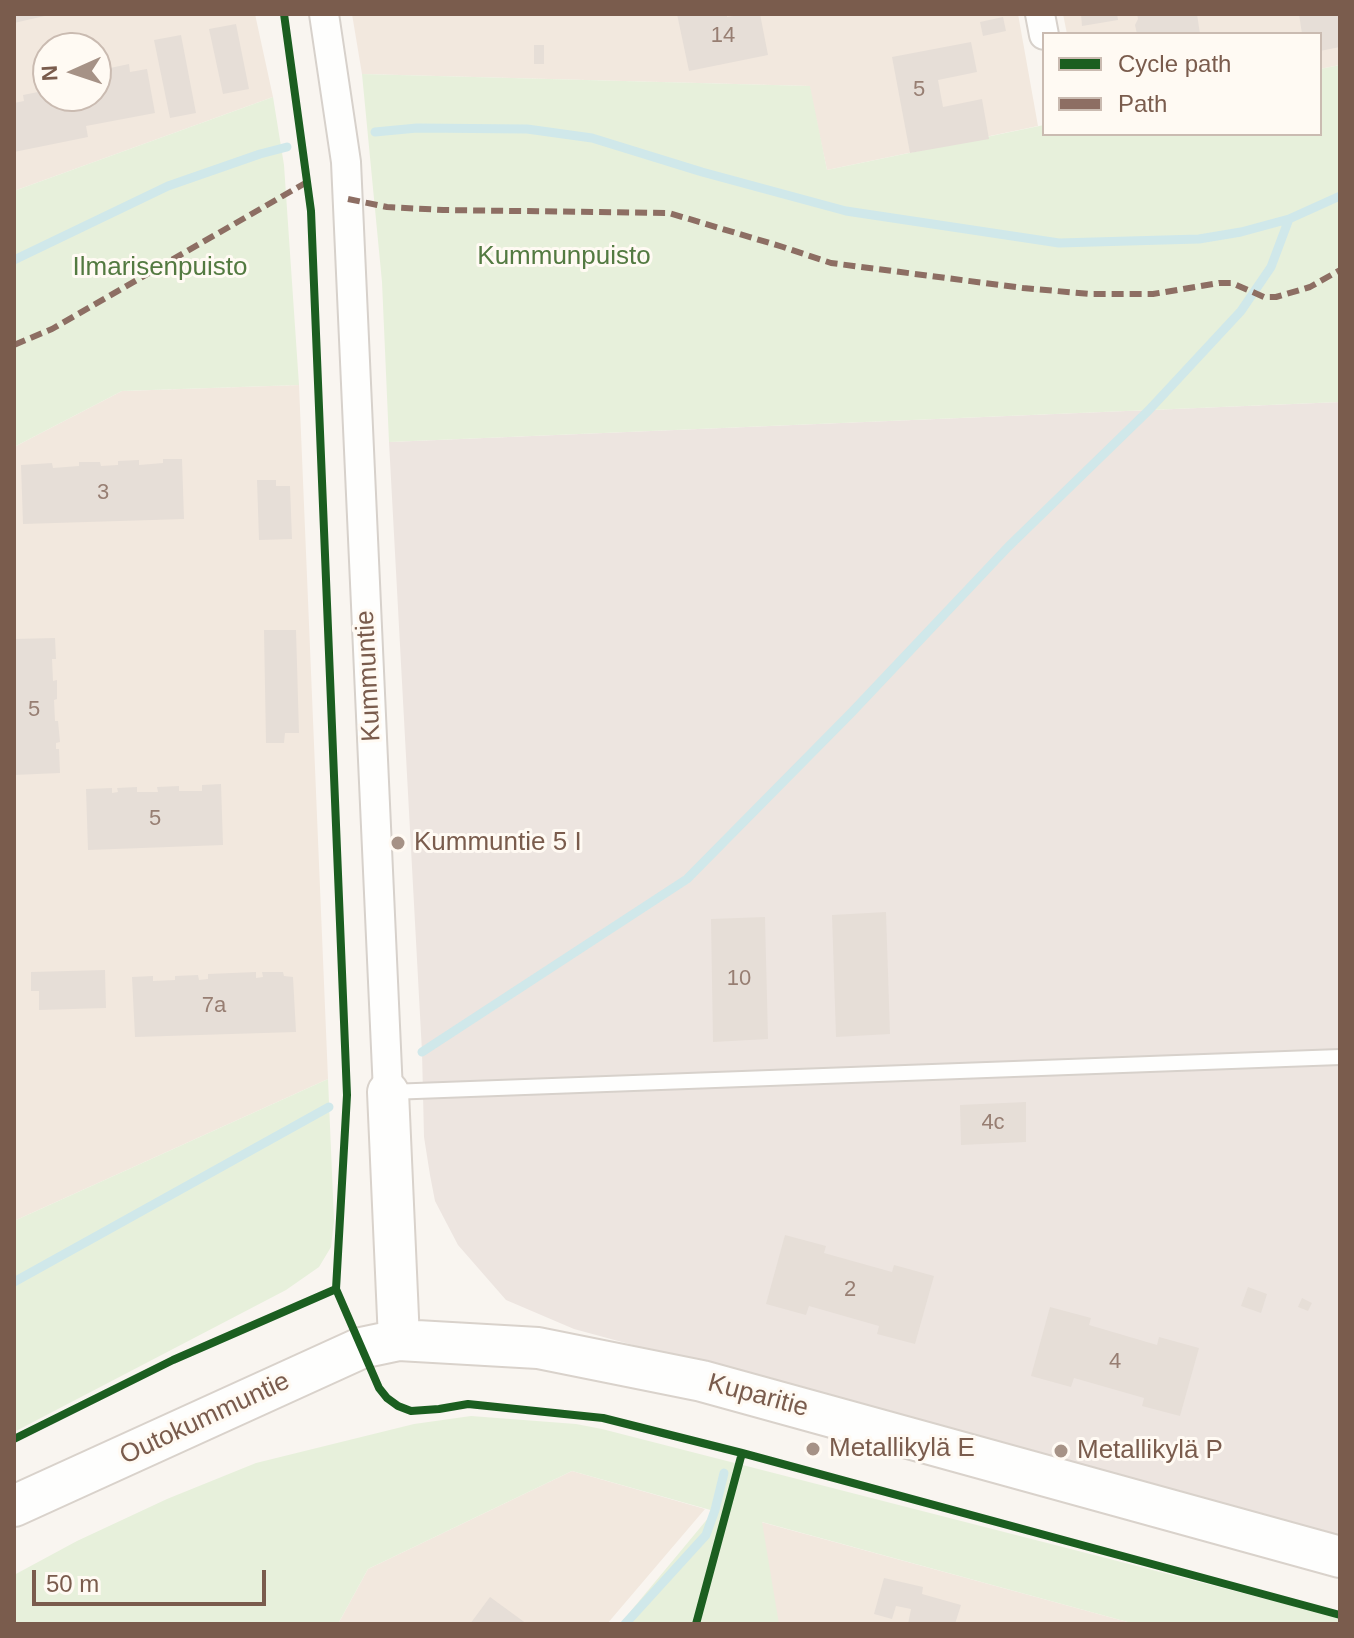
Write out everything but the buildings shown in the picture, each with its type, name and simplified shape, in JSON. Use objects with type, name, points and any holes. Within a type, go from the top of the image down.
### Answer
[{"type":"street","name":"Kummuntie","points":[[324,14],[346,162],[399,1340]]},
{"type":"street","name":"Outokummuntie","points":[[14,1506],[361,1348],[399,1340]]},
{"type":"street","name":"Kuparitie","points":[[399,1340],[538,1348],[702,1381],[1340,1557]]},
{"type":"lane","points":[[388,1092],[1340,1057]]},
{"type":"shaded area","points":[[14,14],[255,14],[273,97],[14,191]]},
{"type":"shaded area","points":[[352,14],[1018,14],[1038,126],[827,170],[809,86],[362,74]]},
{"type":"shaded area","points":[[1063,14],[1340,14],[1340,65],[1322,69],[1322,32],[1067,32]]},
{"type":"shaded area","points":[[299,385],[328,1079],[14,1221],[14,447],[122,391]]},
{"type":"shaded area","points":[[1340,402],[1340,1537],[574,1329],[506,1300],[458,1245],[435,1201],[424,1137],[389,442]]},
{"type":"shaded area","points":[[572,1471],[705,1509],[607,1624],[338,1624],[368,1569]]},
{"type":"shaded area","points":[[761,1522],[1135,1624],[733,1624]]},
{"type":"green space","name":"Kummunpuisto","points":[[1340,65],[1340,402],[389,442],[382,282],[362,74],[810,86],[827,170],[1042,125],[1042,136],[1322,136],[1322,69]]},
{"type":"green space","name":"Ilmarisenpuisto","points":[[273,97],[284,165],[299,385],[122,391],[14,447],[14,191]]},
{"type":"green space","points":[[328,1079],[334,1221],[331,1247],[319,1267],[286,1290],[14,1432],[14,1221]]},
{"type":"green space","points":[[471,1416],[576,1424],[602,1429],[1340,1618],[1340,1624],[1135,1624],[762,1522],[779,1624],[620,1624],[714,1511],[572,1471],[368,1569],[338,1624],[14,1624],[14,1575],[77,1541],[167,1499],[256,1463],[414,1424]]},
{"type":"waterway","points":[[375,132],[417,128],[527,129],[592,138],[846,211],[1059,243],[1199,239],[1241,232],[1289,219],[1340,196]]},
{"type":"waterway","points":[[14,260],[168,186],[287,147]]},
{"type":"waterway","points":[[422,1052],[687,879],[852,712],[1008,547],[1149,410],[1241,311],[1271,267],[1289,219]]},
{"type":"waterway","points":[[14,1282],[329,1107]]},
{"type":"waterway","points":[[625,1624],[706,1535],[724,1473]]},
{"type":"marked path","points":[[14,345],[52,329],[307,182]]},
{"type":"marked path","points":[[348,199],[387,207],[443,210],[669,213],[831,263],[1090,294],[1153,294],[1232,283],[1264,297],[1276,297],[1310,287],[1340,270]]},
{"type":"cycle path","points":[[284,14],[311,211],[347,1095],[336,1289],[379,1388],[398,1406],[411,1411],[468,1404],[603,1418],[1340,1615]]},
{"type":"cycle path","points":[[14,1439],[173,1360],[336,1289]]},
{"type":"cycle path","points":[[696,1624],[742,1453]]},
{"type":"place","name":"Kummuntie 5 I","points":[[398,843]]},
{"type":"place","name":"Metallikylä E","points":[[813,1449]]},
{"type":"place","name":"Metallikylä P","points":[[1061,1451]]}]
